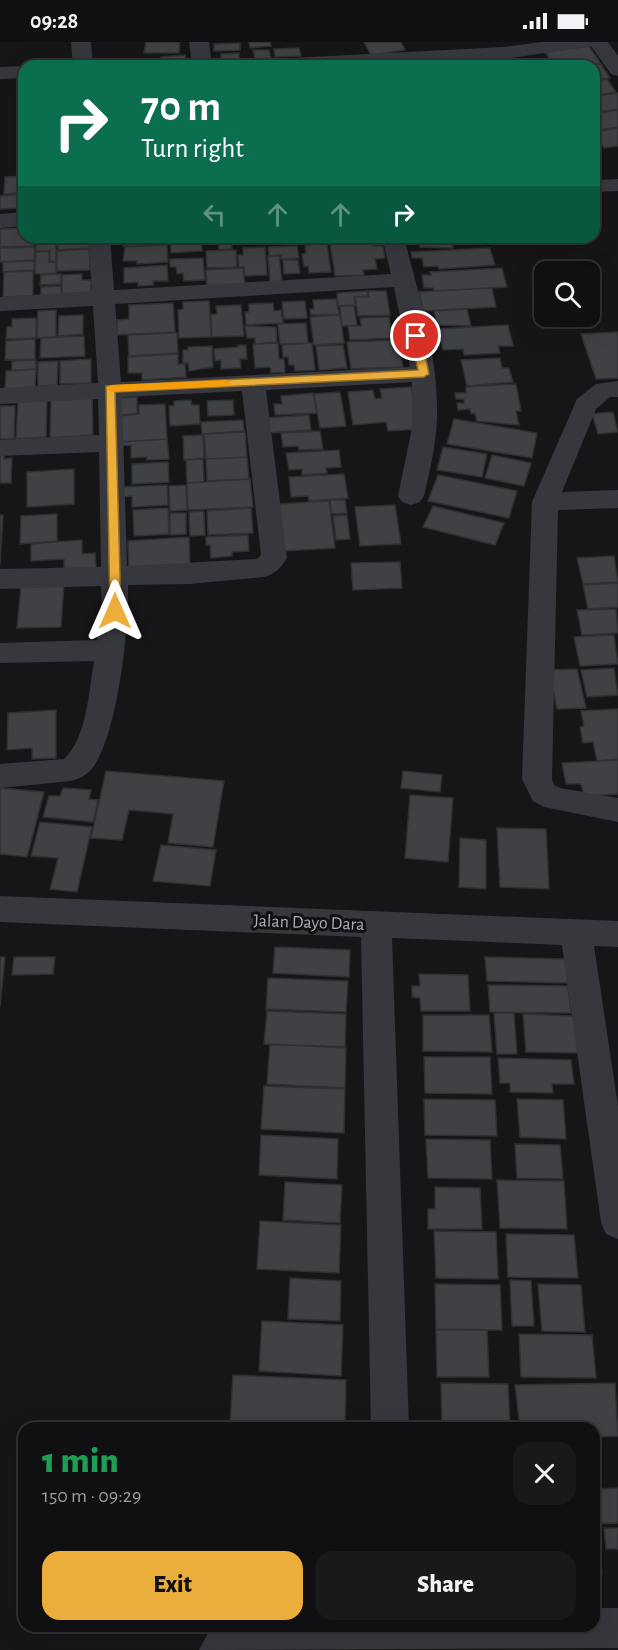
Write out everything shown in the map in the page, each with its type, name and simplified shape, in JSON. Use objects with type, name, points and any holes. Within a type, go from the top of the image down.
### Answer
[{"type":"street","points":[[81,42],[82,60]]},
{"type":"street","points":[[200,42],[202,60]]},
{"type":"street","points":[[321,60],[323,42]]},
{"type":"street","points":[[476,60],[507,59],[585,42]]},
{"type":"street","points":[[598,42],[618,70]]},
{"type":"street","points":[[0,73],[18,72]]},
{"type":"street","points":[[600,186],[618,185]]},
{"type":"street","points":[[0,221],[18,220]]},
{"type":"street","points":[[0,776],[71,770],[81,761],[99,720],[115,611],[110,389],[99,243]]},
{"type":"street","points":[[394,243],[424,374],[426,417],[422,449],[411,495]]},
{"type":"street","points":[[0,304],[403,280]]},
{"type":"street","points":[[0,396],[424,374]]},
{"type":"street","points":[[0,579],[114,577],[259,568],[271,563],[274,558],[253,382]]},
{"type":"street","points":[[618,389],[604,390],[586,405],[545,502],[537,779],[543,794],[554,799],[618,810]]},
{"type":"street","points":[[0,448],[111,443]]},
{"type":"street","points":[[545,502],[618,499]]},
{"type":"street","points":[[0,653],[111,650]]},
{"type":"street","name":"Jalan Dayo Dara","points":[[0,909],[618,934]]},
{"type":"street","points":[[376,924],[390,1422]]},
{"type":"street","points":[[576,931],[617,1212]]},
{"type":"street","points":[[600,1628],[618,1628]]},
{"type":"street","points":[[219,1650],[226,1639],[241,1632]]},
{"type":"building","points":[[146,42],[180,42],[179,53],[144,53]]},
{"type":"building","points":[[249,42],[270,42],[271,46],[250,48]]},
{"type":"building","points":[[364,42],[401,42],[405,50],[371,55]]},
{"type":"building","points":[[240,43],[240,50],[214,51],[214,44]]},
{"type":"building","points":[[589,46],[598,60],[550,60],[545,52]]},
{"type":"building","points":[[299,48],[301,56],[275,57],[274,49]]},
{"type":"building","points":[[253,50],[269,50],[271,58],[255,59]]},
{"type":"building","points":[[239,53],[239,60],[221,60],[221,54]]},
{"type":"building","points":[[185,55],[186,60],[162,60],[161,57]]},
{"type":"building","points":[[601,64],[610,78],[600,79]]},
{"type":"building","points":[[607,79],[616,92],[600,95],[600,80]]},
{"type":"building","points":[[618,93],[618,109],[600,112],[600,95]]},
{"type":"building","points":[[618,110],[618,127],[600,130],[600,113]]},
{"type":"building","points":[[618,128],[618,146],[604,148],[600,142],[600,131]]},
{"type":"building","points":[[18,176],[18,193],[4,194],[5,177]]},
{"type":"building","points":[[18,194],[18,208],[0,209],[0,196]]},
{"type":"building","points":[[18,228],[18,243],[34,243],[34,246],[0,247],[0,229]]},
{"type":"building","points":[[36,243],[56,243],[56,261],[50,262],[50,251],[36,251]]},
{"type":"building","points":[[58,243],[89,243],[89,248],[58,250]]},
{"type":"building","points":[[123,243],[143,243],[143,245],[123,246]]},
{"type":"building","points":[[145,243],[167,243],[167,244],[145,245]]},
{"type":"building","points":[[170,243],[201,243],[202,251],[171,253]]},
{"type":"building","points":[[218,243],[232,243],[232,249],[219,250]]},
{"type":"building","points":[[307,243],[327,244],[307,245]]},
{"type":"building","points":[[330,243],[373,243],[373,246],[383,246],[385,258],[375,259],[377,269],[363,270],[364,275],[335,276]]},
{"type":"building","points":[[419,243],[452,243],[453,248],[420,247]]},
{"type":"building","points":[[327,244],[331,272],[309,273],[308,266],[304,267],[302,254],[306,253],[305,245]]},
{"type":"building","points":[[167,245],[168,262],[137,264],[137,261],[123,261],[125,247]]},
{"type":"building","points":[[297,246],[299,258],[281,259],[281,255],[269,256],[268,247]]},
{"type":"building","points":[[35,247],[34,260],[0,262],[0,248]]},
{"type":"building","points":[[265,247],[267,275],[245,276],[244,267],[239,267],[238,255],[243,255],[243,248]]},
{"type":"building","points":[[490,248],[495,265],[439,269],[438,266],[424,267],[422,258],[412,258],[411,252]]},
{"type":"building","points":[[89,249],[90,270],[57,271],[57,251]]},
{"type":"building","points":[[236,250],[237,267],[207,268],[206,251]]},
{"type":"building","points":[[49,251],[49,262],[56,262],[56,273],[35,274],[36,252]]},
{"type":"building","points":[[268,256],[279,256],[282,281],[270,282]]},
{"type":"building","points":[[203,258],[205,280],[184,281],[183,273],[177,274],[176,267],[170,267],[170,259]]},
{"type":"building","points":[[283,260],[298,260],[300,273],[284,274]]},
{"type":"building","points":[[34,261],[34,270],[3,272],[3,262]]},
{"type":"building","points":[[167,265],[168,281],[153,281],[153,285],[138,286],[138,282],[124,283],[124,268]]},
{"type":"building","points":[[243,268],[245,284],[207,286],[206,270]]},
{"type":"building","points":[[502,268],[507,287],[434,291],[433,288],[424,288],[422,275],[431,275],[430,272]]},
{"type":"building","points":[[33,271],[33,296],[3,297],[4,272]]},
{"type":"building","points":[[61,274],[61,284],[40,285],[41,275]]},
{"type":"building","points":[[82,274],[82,280],[91,280],[91,293],[62,294],[62,275]]},
{"type":"building","points":[[61,286],[61,295],[41,296],[41,287]]},
{"type":"building","points":[[492,288],[496,307],[423,311],[419,292]]},
{"type":"building","points":[[367,291],[368,296],[354,297],[355,305],[338,306],[337,293]]},
{"type":"building","points":[[368,291],[386,291],[390,315],[358,316],[355,297],[369,297]]},
{"type":"building","points":[[336,299],[339,314],[311,315],[310,309],[314,309],[313,300]]},
{"type":"building","points":[[209,301],[211,337],[179,338],[178,310],[183,309],[183,302]]},
{"type":"building","points":[[305,301],[307,318],[284,319],[282,302]]},
{"type":"building","points":[[173,303],[175,332],[117,335],[117,320],[129,319],[129,305]]},
{"type":"building","points":[[273,303],[274,311],[281,310],[283,323],[246,325],[245,312],[249,312],[249,304]]},
{"type":"building","points":[[241,305],[244,336],[212,337],[211,315],[217,314],[216,306]]},
{"type":"building","points":[[340,306],[354,306],[357,325],[342,326]]},
{"type":"building","points":[[467,309],[471,326],[437,325],[434,311]]},
{"type":"building","points":[[56,310],[56,337],[37,338],[38,311]]},
{"type":"building","points":[[83,315],[83,334],[58,336],[59,316]]},
{"type":"building","points":[[340,315],[344,343],[314,345],[310,317]]},
{"type":"building","points":[[389,317],[392,338],[350,340],[348,326],[361,326],[360,318]]},
{"type":"building","points":[[36,318],[36,338],[6,339],[7,327],[12,327],[12,319]]},
{"type":"building","points":[[306,323],[308,343],[280,344],[278,324]]},
{"type":"building","points":[[508,325],[513,346],[498,346],[500,353],[464,355],[463,349],[443,350],[438,329]]},
{"type":"building","points":[[245,326],[276,327],[277,342],[255,344],[255,338],[247,338]]},
{"type":"building","points":[[618,332],[618,378],[596,379],[581,334]]},
{"type":"building","points":[[177,333],[178,353],[129,356],[128,335]]},
{"type":"building","points":[[84,336],[85,356],[40,358],[41,338]]},
{"type":"building","points":[[35,339],[35,359],[5,360],[6,341]]},
{"type":"building","points":[[398,340],[403,367],[351,369],[347,342]]},
{"type":"building","points":[[278,343],[279,359],[284,359],[285,372],[271,373],[270,367],[255,368],[253,344]]},
{"type":"building","points":[[312,343],[315,370],[295,371],[294,365],[289,365],[288,357],[283,357],[282,345]]},
{"type":"building","points":[[238,345],[246,345],[247,359],[240,359],[241,368],[221,369],[221,360],[215,361],[214,349],[238,347]]},
{"type":"building","points":[[343,345],[347,368],[319,370],[316,346]]},
{"type":"building","points":[[212,346],[213,367],[189,371],[188,363],[183,363],[183,350],[188,350],[188,347]]},
{"type":"building","points":[[178,354],[178,364],[185,364],[186,377],[142,380],[142,373],[128,373],[128,357]]},
{"type":"building","points":[[500,358],[502,368],[509,368],[513,382],[467,386],[461,360]]},
{"type":"building","points":[[91,359],[91,383],[60,384],[60,361]]},
{"type":"building","points":[[36,360],[36,369],[12,371],[12,361]]},
{"type":"building","points":[[58,361],[57,385],[38,386],[38,362]]},
{"type":"building","points":[[36,369],[35,387],[5,389],[6,371]]},
{"type":"building","points":[[516,384],[521,411],[516,411],[519,425],[477,421],[475,413],[471,414],[470,409],[458,410],[457,403],[464,403],[464,399],[456,399],[455,393],[466,393],[466,387]]},
{"type":"building","points":[[411,387],[420,429],[388,431],[386,422],[353,425],[348,392],[373,390],[375,399],[382,398],[380,389]]},
{"type":"building","points":[[340,392],[346,426],[320,428],[314,394]]},
{"type":"building","points":[[313,393],[317,413],[275,415],[274,404],[282,404],[281,396]]},
{"type":"building","points":[[92,394],[93,435],[50,438],[51,397]]},
{"type":"building","points":[[137,397],[137,414],[121,415],[120,398]]},
{"type":"building","points":[[47,399],[46,437],[16,439],[18,401]]},
{"type":"building","points":[[191,400],[192,405],[199,405],[200,424],[170,426],[169,406],[174,406],[174,401]]},
{"type":"building","points":[[233,400],[234,415],[208,416],[207,401]]},
{"type":"building","points":[[165,404],[167,439],[120,442],[120,416],[139,414],[139,405]]},
{"type":"building","points":[[0,406],[15,406],[14,439],[0,439]]},
{"type":"building","points":[[613,412],[618,432],[598,434],[592,414]]},
{"type":"building","points":[[309,415],[311,430],[268,433],[266,418]]},
{"type":"building","points":[[454,419],[537,433],[532,458],[447,444]]},
{"type":"building","points":[[243,420],[244,431],[202,434],[201,422]]},
{"type":"building","points":[[320,431],[323,449],[299,450],[298,446],[283,447],[281,433]]},
{"type":"building","points":[[245,432],[247,457],[206,459],[204,434]]},
{"type":"building","points":[[203,435],[204,458],[184,460],[183,436]]},
{"type":"building","points":[[167,439],[169,459],[131,458],[131,445],[120,446],[120,442]]},
{"type":"building","points":[[443,447],[487,454],[482,477],[437,470]]},
{"type":"building","points":[[339,450],[341,467],[326,468],[327,473],[302,475],[302,469],[289,470],[286,453]]},
{"type":"building","points":[[0,452],[4,452],[4,459],[12,458],[11,483],[0,483]]},
{"type":"building","points":[[492,455],[531,463],[524,486],[485,478]]},
{"type":"building","points":[[247,457],[249,479],[207,481],[206,459]]},
{"type":"building","points":[[203,459],[204,482],[187,483],[186,460]]},
{"type":"building","points":[[168,462],[169,482],[132,484],[132,464]]},
{"type":"building","points":[[74,469],[74,504],[27,507],[27,472]]},
{"type":"building","points":[[344,474],[348,498],[309,501],[308,496],[291,497],[289,477]]},
{"type":"building","points":[[438,475],[517,491],[509,518],[428,501]]},
{"type":"building","points":[[250,479],[253,507],[188,510],[187,483]]},
{"type":"building","points":[[167,485],[168,505],[132,507],[132,496],[122,497],[122,487]]},
{"type":"building","points":[[186,485],[187,510],[170,511],[169,486]]},
{"type":"building","points":[[330,500],[345,500],[347,513],[332,514]]},
{"type":"building","points":[[329,501],[335,548],[284,551],[278,504]]},
{"type":"building","points":[[395,505],[401,544],[360,546],[355,507]]},
{"type":"building","points":[[433,506],[504,523],[495,545],[423,527]]},
{"type":"building","points":[[168,508],[169,534],[134,536],[133,510]]},
{"type":"building","points":[[251,508],[253,533],[208,535],[207,511]]},
{"type":"building","points":[[204,511],[205,535],[190,536],[189,512]]},
{"type":"building","points":[[170,513],[186,513],[186,534],[170,535]]},
{"type":"building","points":[[57,514],[57,541],[20,544],[21,516]]},
{"type":"building","points":[[0,515],[3,515],[0,564]]},
{"type":"building","points":[[347,515],[350,539],[336,540],[333,516]]},
{"type":"building","points":[[248,535],[249,551],[232,552],[232,556],[211,558],[210,545],[206,545],[206,537]]},
{"type":"building","points":[[189,537],[190,567],[129,571],[128,541]]},
{"type":"building","points":[[82,540],[82,554],[95,553],[96,570],[64,572],[64,559],[31,561],[31,544]]},
{"type":"building","points":[[614,556],[618,582],[583,584],[577,558]]},
{"type":"building","points":[[400,562],[402,588],[353,590],[351,563]]},
{"type":"building","points":[[618,583],[618,607],[588,609],[583,585]]},
{"type":"building","points":[[64,584],[61,627],[17,628],[21,586]]},
{"type":"building","points":[[616,609],[618,633],[582,635],[577,610]]},
{"type":"building","points":[[614,635],[618,664],[580,666],[574,637]]},
{"type":"building","points":[[614,668],[618,695],[587,697],[581,670]]},
{"type":"building","points":[[577,669],[586,708],[557,709],[549,670]]},
{"type":"building","points":[[618,709],[618,759],[597,761],[593,742],[583,743],[580,727],[584,726],[581,711]]},
{"type":"building","points":[[56,710],[56,758],[32,759],[32,748],[7,750],[8,713]]},
{"type":"building","points":[[618,760],[618,794],[584,796],[581,784],[566,784],[562,763]]},
{"type":"building","points":[[106,771],[224,781],[213,847],[168,843],[173,814],[129,810],[122,840],[91,838]]},
{"type":"building","points":[[403,771],[442,775],[440,792],[401,788]]},
{"type":"building","points":[[0,788],[44,792],[27,857],[0,854]]},
{"type":"building","points":[[63,788],[91,790],[89,799],[98,800],[93,822],[43,817],[49,796],[60,796]]},
{"type":"building","points":[[410,795],[453,798],[448,862],[405,858]]},
{"type":"building","points":[[40,822],[92,827],[77,892],[50,889],[58,858],[31,856]]},
{"type":"building","points":[[497,828],[546,829],[549,889],[500,887]]},
{"type":"building","points":[[460,838],[486,840],[486,889],[459,887]]},
{"type":"building","points":[[161,845],[216,850],[210,886],[153,881]]},
{"type":"building","points":[[275,947],[350,950],[349,977],[273,973]]},
{"type":"building","points":[[0,957],[5,957],[0,1007]]},
{"type":"building","points":[[14,957],[55,957],[53,974],[12,975]]},
{"type":"building","points":[[485,957],[566,959],[569,983],[487,981]]},
{"type":"building","points":[[419,974],[468,975],[470,1011],[421,1011],[420,998],[412,997],[412,986],[420,986]]},
{"type":"building","points":[[268,978],[348,981],[346,1012],[266,1009]]},
{"type":"building","points":[[488,985],[568,986],[571,1013],[490,1012]]},
{"type":"building","points":[[267,1011],[346,1014],[345,1047],[264,1044]]},
{"type":"building","points":[[494,1013],[514,1013],[517,1054],[497,1054]]},
{"type":"building","points":[[523,1014],[575,1016],[578,1053],[526,1052]]},
{"type":"building","points":[[423,1015],[489,1015],[492,1052],[423,1051]]},
{"type":"building","points":[[270,1044],[346,1048],[345,1088],[267,1084]]},
{"type":"building","points":[[424,1057],[490,1057],[492,1094],[425,1093]]},
{"type":"building","points":[[498,1058],[571,1060],[574,1084],[552,1084],[553,1093],[510,1092],[510,1083],[500,1083]]},
{"type":"building","points":[[264,1086],[345,1089],[344,1133],[261,1129]]},
{"type":"building","points":[[424,1099],[495,1100],[497,1136],[425,1135]]},
{"type":"building","points":[[517,1099],[563,1100],[566,1139],[520,1137]]},
{"type":"building","points":[[261,1135],[338,1139],[337,1179],[259,1175]]},
{"type":"building","points":[[426,1139],[490,1140],[492,1179],[428,1178]]},
{"type":"building","points":[[515,1144],[560,1145],[563,1179],[517,1178]]},
{"type":"building","points":[[497,1180],[564,1181],[567,1229],[500,1228]]},
{"type":"building","points":[[285,1182],[342,1185],[340,1223],[283,1220]]},
{"type":"building","points":[[435,1187],[480,1188],[482,1229],[428,1229],[428,1209],[435,1209]]},
{"type":"building","points":[[260,1221],[341,1225],[339,1273],[257,1269]]},
{"type":"building","points":[[434,1231],[496,1232],[498,1279],[436,1278]]},
{"type":"building","points":[[506,1234],[574,1235],[578,1278],[508,1277]]},
{"type":"building","points":[[290,1278],[341,1281],[340,1321],[288,1319]]},
{"type":"building","points":[[510,1280],[531,1281],[534,1326],[512,1326]]},
{"type":"building","points":[[435,1284],[500,1285],[502,1330],[436,1329]]},
{"type":"building","points":[[538,1284],[581,1285],[585,1332],[542,1331]]},
{"type":"building","points":[[262,1321],[343,1325],[341,1376],[259,1371]]},
{"type":"building","points":[[436,1330],[487,1330],[489,1377],[437,1377]]},
{"type":"building","points":[[519,1334],[592,1335],[596,1378],[521,1377]]},
{"type":"building","points":[[233,1375],[346,1380],[345,1422],[230,1422]]},
{"type":"building","points":[[441,1383],[508,1384],[510,1422],[442,1422]]},
{"type":"building","points":[[615,1383],[618,1436],[600,1437],[600,1422],[519,1422],[515,1385]]},
{"type":"building","points":[[618,1488],[618,1523],[600,1524],[600,1489]]},
{"type":"building","points":[[604,1528],[618,1528],[618,1549],[606,1549]]},
{"type":"slow traffic","points":[[111,389],[226,383]]},
{"type":"route","points":[[115,611],[110,389],[424,374],[416,336]]}]
